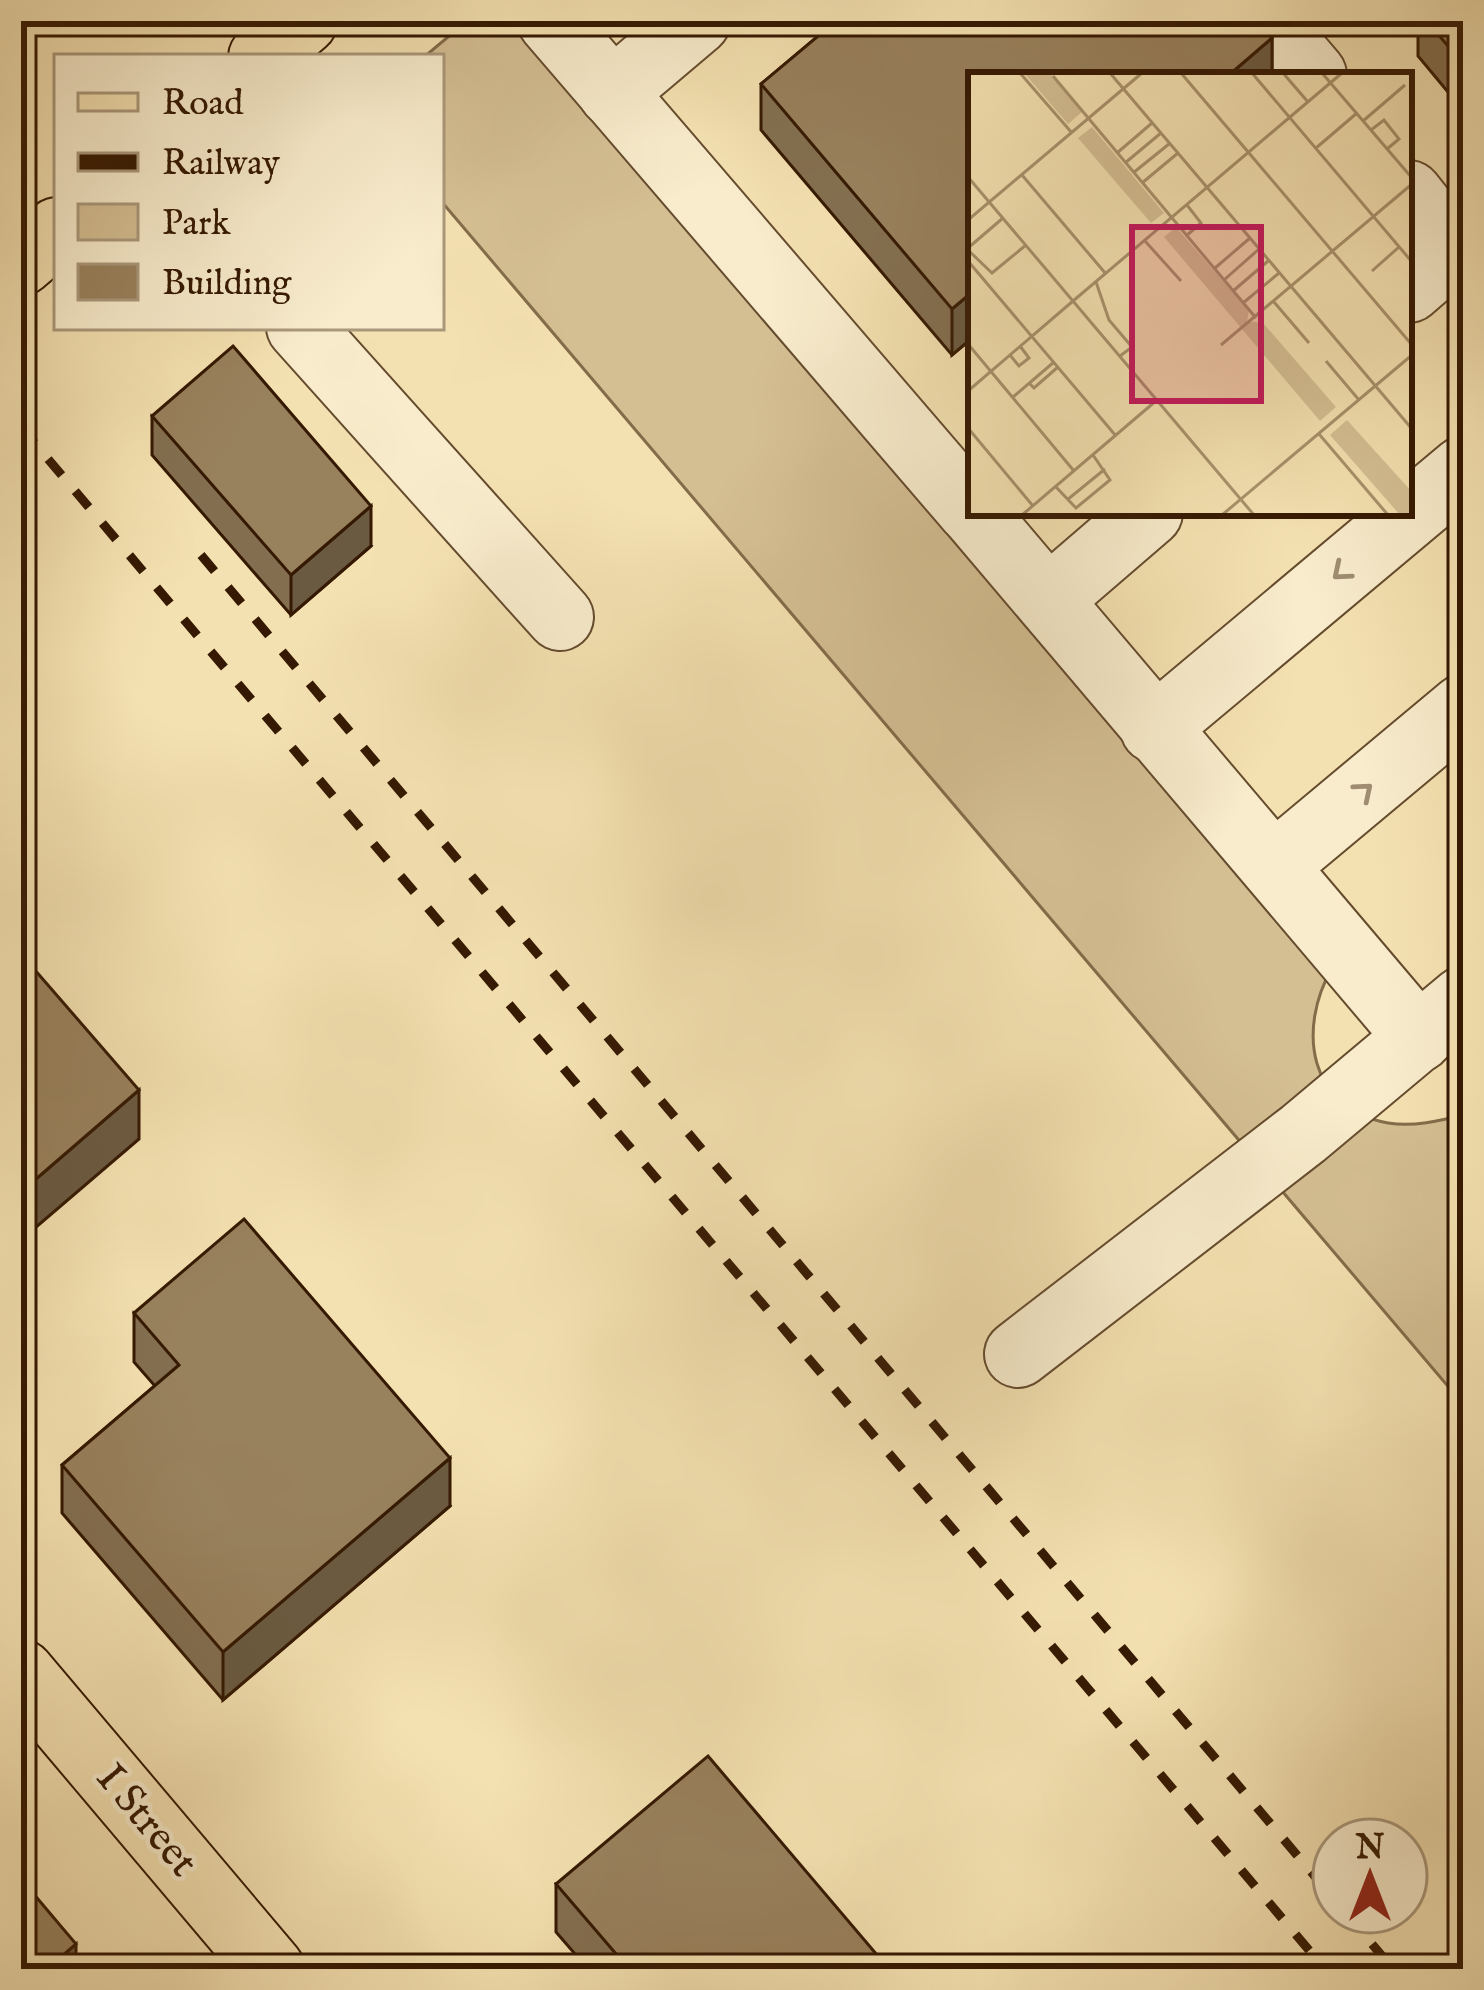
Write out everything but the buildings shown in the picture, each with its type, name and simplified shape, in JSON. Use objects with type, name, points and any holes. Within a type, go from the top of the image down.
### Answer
[{"type":"main road","points":[[266,54],[304,21]]},
{"type":"main road","points":[[21,262],[54,234]]},
{"type":"main road","name":"I Street","points":[[21,1673],[271,1969]]},
{"type":"lane","points":[[551,21],[965,488]]},
{"type":"lane","points":[[612,93],[697,21]]},
{"type":"lane","points":[[1267,21],[1310,72]]},
{"type":"lane","points":[[1412,201],[1442,267]]},
{"type":"lane","points":[[303,330],[560,617]]},
{"type":"lane","points":[[1412,513],[1463,470]]},
{"type":"lane","points":[[986,516],[1154,729],[1417,1039],[1018,1354]]},
{"type":"lane","points":[[1048,600],[1146,516]]},
{"type":"lane","points":[[1154,729],[1408,516]]},
{"type":"lane","points":[[1274,866],[1463,708]]},
{"type":"green space","points":[[467,21],[524,21],[1332,968],[1321,992],[1313,1040],[1326,1084],[1361,1115],[1388,1123],[1417,1124],[1463,1115],[1463,1404],[444,205],[444,54],[428,54]]},
{"type":"railway","points":[[21,427],[1325,1969]]},
{"type":"railway","points":[[201,555],[1310,1871]]},
{"type":"railway","points":[[1365,1936],[1393,1969]]}]
